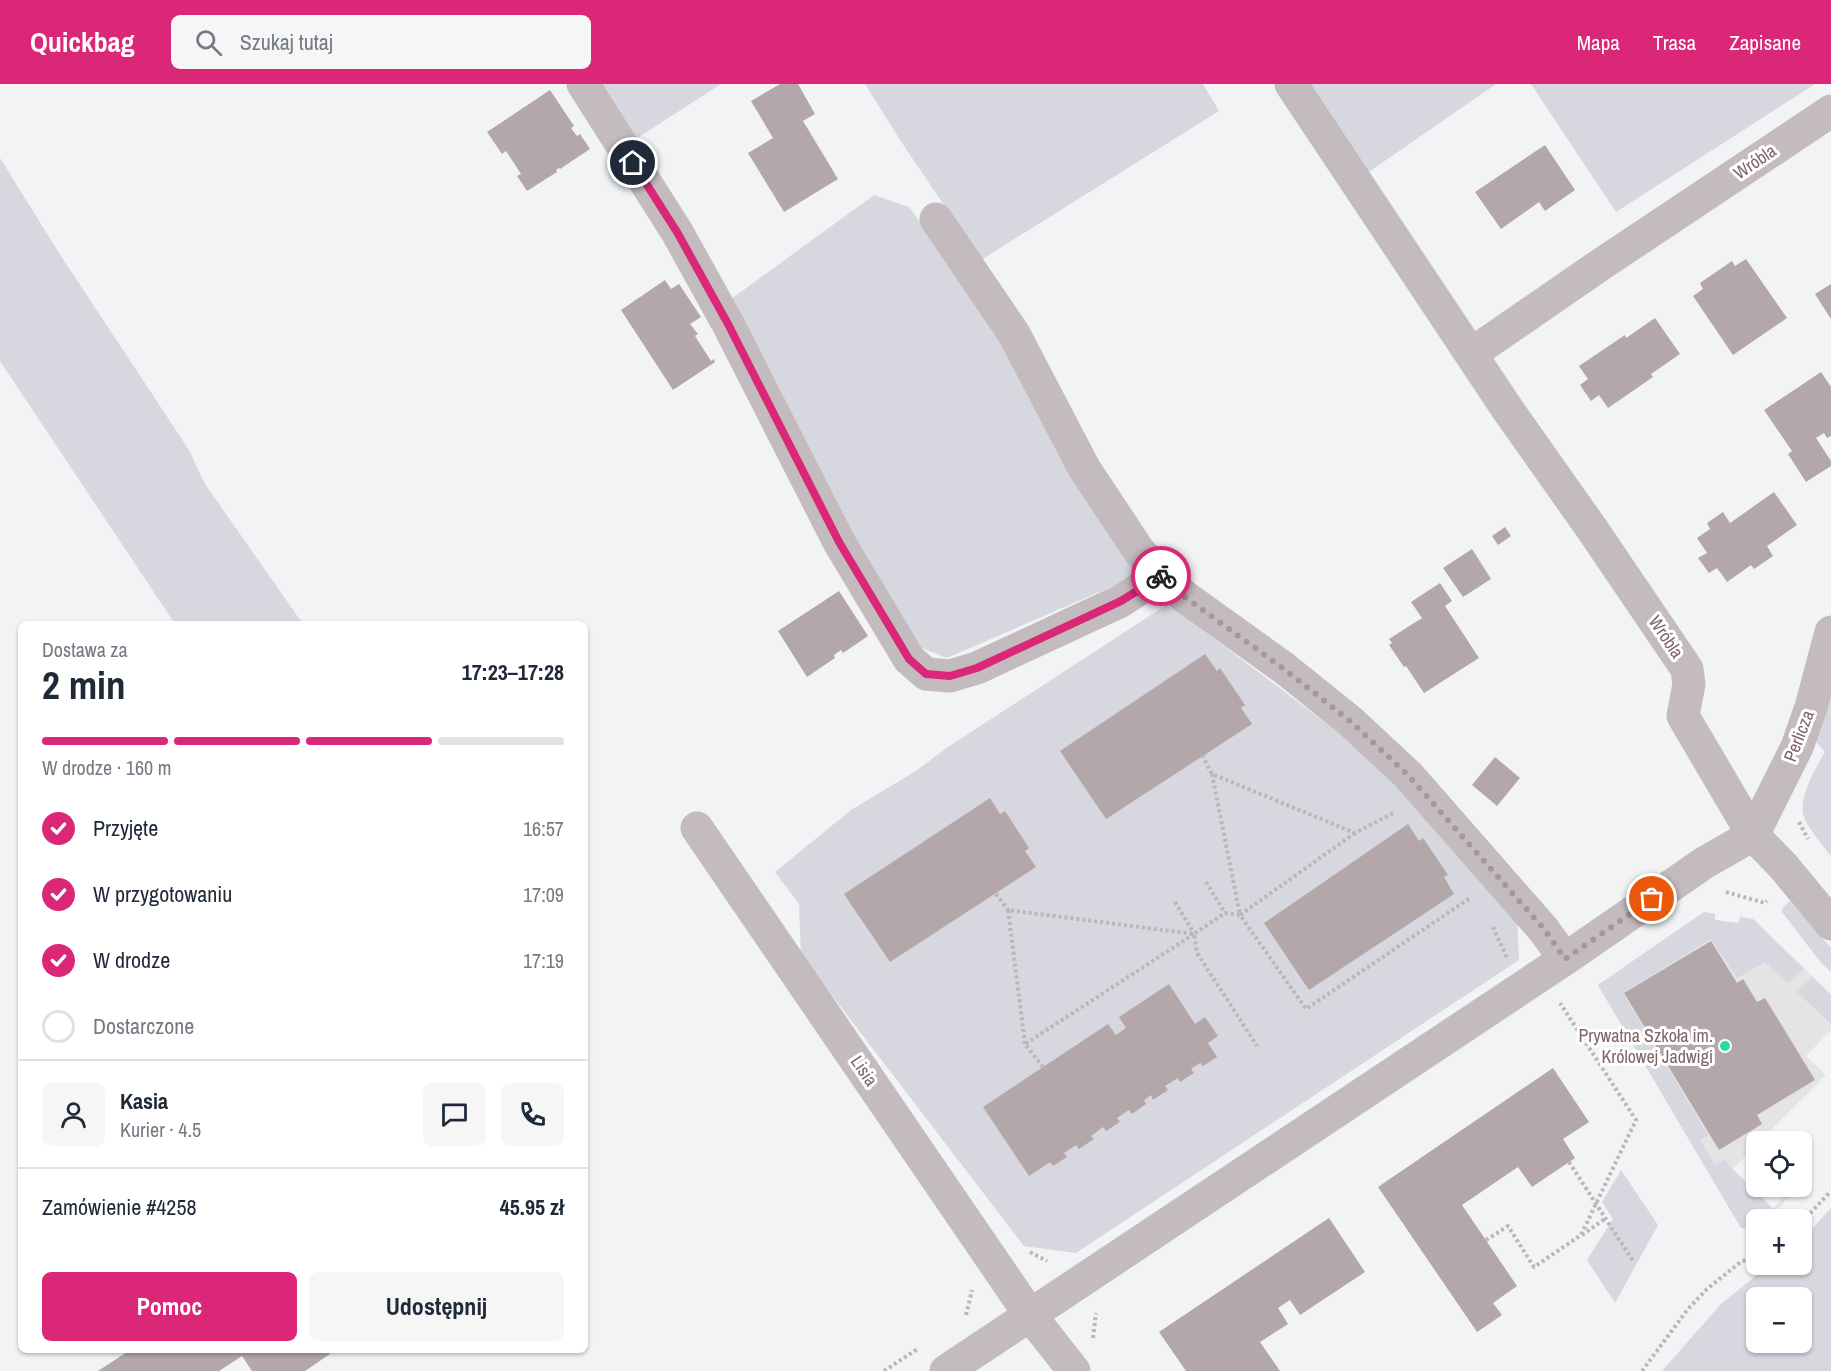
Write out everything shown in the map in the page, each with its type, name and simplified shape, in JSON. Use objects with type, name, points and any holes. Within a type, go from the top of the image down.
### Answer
[{"type":"street","points":[[583,84],[677,232],[728,324],[839,542],[909,659],[926,674],[950,676],[977,668],[1121,601],[1161,575]]},
{"type":"street","name":"Wróbla","points":[[1291,84],[1471,354],[1687,669],[1689,684],[1683,716],[1753,835],[1784,867],[1831,924]]},
{"type":"street","name":"Wróbla","points":[[1471,354],[1602,263],[1831,111]]},
{"type":"street","points":[[936,219],[1014,334],[1084,468],[1139,550],[1185,597],[1284,669],[1350,721],[1408,775],[1544,929],[1565,959]]},
{"type":"street","name":"Perlicza","points":[[1753,835],[1797,747],[1831,632]]},
{"type":"street","name":"Lisia","points":[[697,828],[1030,1315],[1073,1370]]},
{"type":"street","points":[[946,1371],[1565,959],[1704,863],[1753,835]]},
{"type":"path","points":[[1202,755],[1212,774],[1240,915],[1306,1009],[1477,894]]},
{"type":"path","points":[[1212,774],[1355,833]]},
{"type":"path","points":[[1024,1044],[1225,913],[1240,915],[1355,833],[1397,812]]},
{"type":"path","points":[[1206,882],[1225,913]]},
{"type":"path","points":[[996,894],[1008,910],[1024,1044],[1043,1067]]},
{"type":"path","points":[[1174,902],[1194,934],[1197,954],[1257,1046]]},
{"type":"path","points":[[1008,910],[1194,934]]},
{"type":"path","points":[[1558,1001],[1636,1120],[1581,1235]]},
{"type":"path","points":[[1569,1162],[1634,1261]]},
{"type":"path","points":[[1812,1211],[1831,1191]]},
{"type":"path","points":[[1486,1240],[1508,1226],[1534,1267],[1606,1218]]},
{"type":"path","points":[[1642,1371],[1688,1309],[1707,1289],[1742,1261],[1746,1260]]},
{"type":"shaded area","points":[[602,84],[721,84],[636,139]]},
{"type":"shaded area","points":[[865,84],[1203,84],[1219,111],[981,260]]},
{"type":"shaded area","points":[[1303,84],[1496,84],[1363,176]]},
{"type":"shaded area","points":[[1531,84],[1815,84],[1616,212]]},
{"type":"shaded area","points":[[0,158],[59,253],[189,450],[205,484],[301,621],[173,621],[0,361]]},
{"type":"shaded area","points":[[874,195],[909,207],[1001,334],[1141,574],[947,658],[917,646],[885,603],[727,302]]},
{"type":"shaded area","points":[[1168,604],[1375,760],[1517,915],[1519,960],[1076,1253],[1024,1246],[801,955],[799,904],[775,872],[851,810],[916,771],[945,749]]},
{"type":"shaded area","points":[[1831,695],[1831,856],[1804,817],[1803,801],[1808,783],[1825,752],[1815,741]]},
{"type":"shaded area","points":[[1790,901],[1831,948],[1831,972],[1822,964],[1782,912],[1783,907]]},
{"type":"shaded area","points":[[1704,912],[1715,914],[1715,920],[1739,923],[1740,917],[1753,919],[1831,994],[1831,1030],[1806,1056],[1826,1075],[1770,1131],[1746,1131],[1746,1155],[1733,1169],[1746,1182],[1746,1197],[1762,1197],[1773,1208],[1784,1197],[1789,1197],[1777,1209],[1746,1209],[1746,1228],[1741,1228],[1598,985]]},
{"type":"shaded area","points":[[1704,912],[1715,914],[1715,920],[1739,923],[1740,917],[1753,919],[1804,969],[1788,983],[1765,962],[1737,978],[1711,939],[1623,993],[1708,1135],[1700,1140],[1715,1165],[1725,1159],[1746,1183],[1746,1197],[1761,1197],[1773,1209],[1746,1209],[1746,1228],[1741,1228],[1598,985]]},
{"type":"shaded area","points":[[1812,977],[1831,995],[1831,1024],[1797,992]]},
{"type":"shaded area","points":[[1621,1170],[1658,1225],[1615,1303],[1587,1260],[1613,1219],[1602,1202]]},
{"type":"shaded area","points":[[1831,1208],[1831,1371],[1662,1371],[1720,1305],[1757,1275],[1812,1275],[1812,1229]]},
{"type":"building","points":[[780,84],[798,84],[815,114],[803,121],[838,179],[784,212],[748,153],[773,138],[751,101]]},
{"type":"building","points":[[550,90],[574,126],[571,128],[577,136],[580,134],[590,149],[527,191],[517,176],[521,174],[506,151],[502,154],[487,132]]},
{"type":"building","points":[[1545,145],[1575,190],[1545,211],[1539,202],[1501,229],[1475,192]]},
{"type":"building","points":[[1746,259],[1787,318],[1733,355],[1693,296],[1703,289],[1700,283],[1732,261],[1735,266]]},
{"type":"building","points":[[665,280],[671,289],[679,284],[701,317],[690,324],[698,334],[695,336],[711,361],[714,359],[715,362],[673,390],[621,310]]},
{"type":"building","points":[[1831,284],[1831,319],[1815,294]]},
{"type":"building","points":[[1655,318],[1680,354],[1651,374],[1653,377],[1608,408],[1599,395],[1591,401],[1580,385],[1588,379],[1579,366]]},
{"type":"building","points":[[1821,372],[1831,387],[1831,436],[1827,438],[1824,433],[1816,438],[1831,461],[1831,466],[1806,482],[1788,454],[1792,451],[1764,410]]},
{"type":"building","points":[[1774,492],[1797,525],[1767,546],[1773,556],[1754,569],[1751,565],[1727,582],[1717,568],[1709,573],[1698,558],[1707,553],[1697,538],[1710,529],[1707,523],[1723,512],[1730,523]]},
{"type":"building","points":[[1505,527],[1511,536],[1498,545],[1492,536]]},
{"type":"building","points":[[1472,549],[1491,579],[1463,597],[1443,568]]},
{"type":"building","points":[[1440,583],[1452,601],[1445,606],[1479,658],[1424,693],[1389,645],[1392,643],[1389,639],[1422,618],[1411,602]]},
{"type":"building","points":[[839,591],[868,636],[843,653],[841,650],[834,655],[835,658],[807,677],[778,631]]},
{"type":"building","points":[[1205,654],[1217,671],[1220,668],[1245,705],[1241,708],[1252,724],[1106,819],[1060,751]]},
{"type":"building","points":[[1495,757],[1520,778],[1497,806],[1472,785]]},
{"type":"building","points":[[990,798],[1000,814],[1005,811],[1029,848],[1025,851],[1036,867],[890,962],[844,894]]},
{"type":"building","points":[[1408,824],[1419,841],[1423,838],[1448,875],[1444,877],[1454,894],[1309,990],[1264,923]]},
{"type":"building","name":"Prywatna Szkoła im. Królowej Jadwigi","points":[[1711,941],[1737,983],[1743,979],[1757,1002],[1765,998],[1815,1080],[1757,1115],[1762,1124],[1746,1131],[1746,1134],[1719,1150],[1624,993]]},
{"type":"building","points":[[1169,984],[1195,1024],[1205,1017],[1218,1036],[1208,1043],[1217,1057],[1203,1066],[1200,1063],[1191,1069],[1194,1073],[1180,1082],[1178,1078],[1165,1086],[1168,1090],[1153,1100],[1151,1095],[1144,1100],[1146,1104],[1132,1114],[1129,1110],[1117,1118],[1120,1122],[1106,1131],[1103,1127],[1091,1136],[1094,1139],[1079,1149],[1076,1145],[1064,1153],[1067,1157],[1053,1166],[1050,1162],[1029,1176],[983,1107],[1108,1024],[1116,1035],[1126,1028],[1119,1017]]},
{"type":"building","points":[[1553,1068],[1589,1122],[1563,1139],[1575,1158],[1532,1187],[1518,1167],[1462,1205],[1517,1286],[1493,1303],[1502,1315],[1477,1332],[1378,1187]]},
{"type":"building","points":[[1329,1218],[1365,1272],[1300,1315],[1290,1300],[1278,1308],[1288,1324],[1260,1342],[1280,1371],[1186,1371],[1159,1332]]},
{"type":"building","points":[[125,1353],[330,1354],[305,1371],[252,1371],[242,1356],[219,1371],[98,1371]]},
{"type":"way so far","points":[[1161,576],[1185,597],[1284,669],[1350,721],[1408,775],[1544,929],[1565,959],[1652,899]]},
{"type":"place","name":"Prywatna Szkoła im. Królowej Jadwigi","points":[[1725,1046]]},
{"type":"route","points":[[633,163],[677,232],[728,324],[839,542],[909,659],[926,674],[950,676],[977,668],[1121,601],[1161,576]]}]
